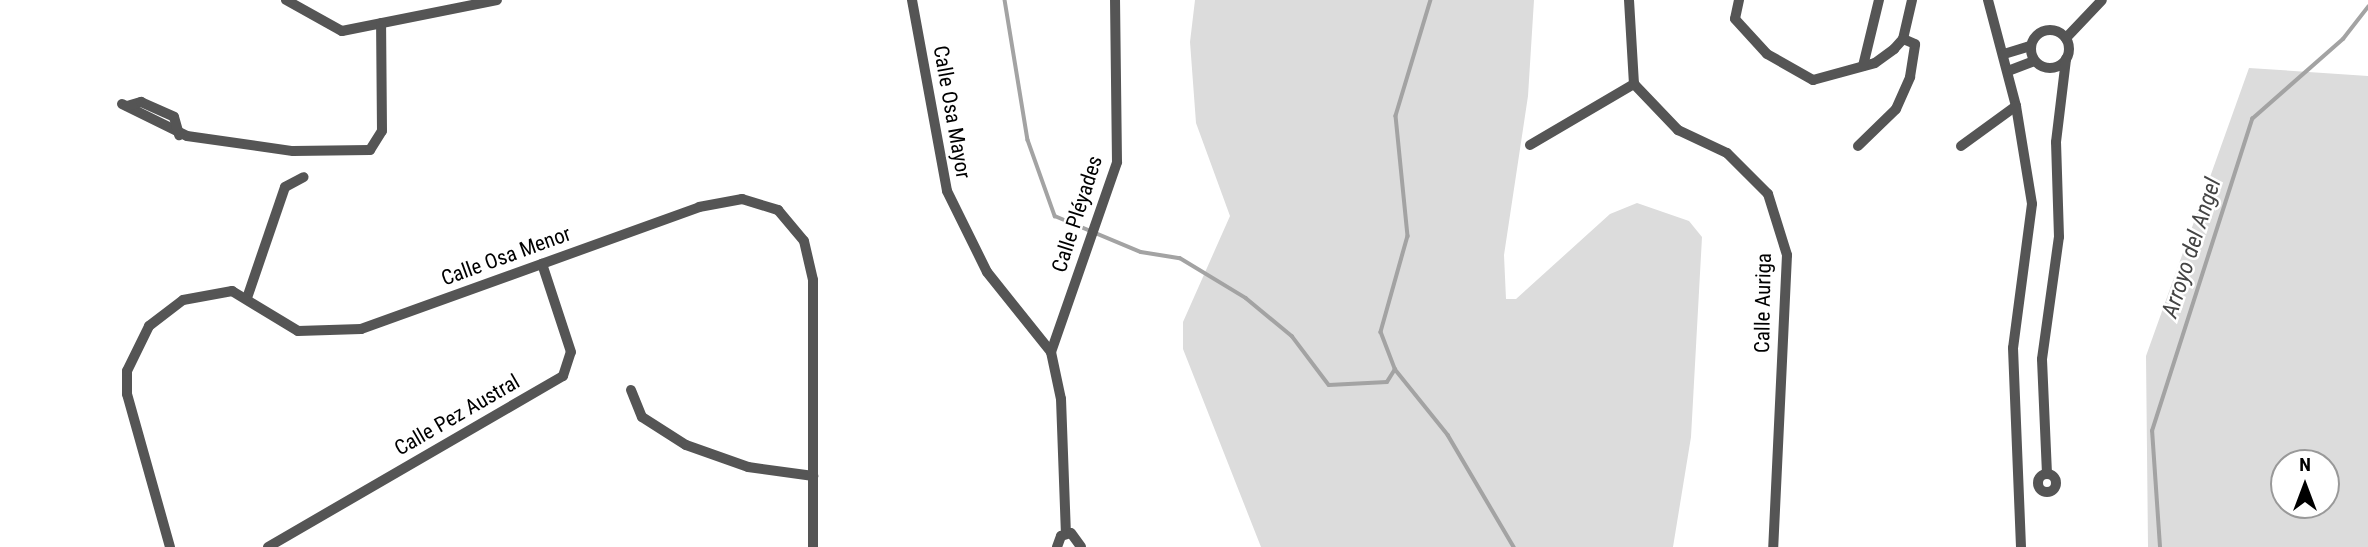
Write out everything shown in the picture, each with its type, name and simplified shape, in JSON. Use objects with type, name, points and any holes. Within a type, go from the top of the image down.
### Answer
[{"type":"street","points":[[286,0],[342,31],[497,0]]},
{"type":"street","name":"Calle Osa Mayor","points":[[912,0],[947,191],[987,272],[1051,352],[1061,399],[1066,533]]},
{"type":"street","name":"Calle Pléyades","points":[[1051,352],[1117,162],[1115,0]]},
{"type":"street","points":[[1530,145],[1634,84],[1629,0]]},
{"type":"street","points":[[1739,0],[1735,19],[1795,74],[1813,80],[1863,66],[1903,39],[1912,0]]},
{"type":"street","points":[[1863,66],[1879,0]]},
{"type":"street","points":[[1988,0],[2016,106],[2032,204],[2013,348],[2021,547]]},
{"type":"street","points":[[2047,474],[2042,359],[2059,237],[2056,154],[2066,38],[2102,0]]},
{"type":"street","points":[[124,105],[179,135],[293,151],[370,150],[382,131],[381,23]]},
{"type":"street","points":[[2004,54],[2030,46],[2045,30],[2066,38]]},
{"type":"street","points":[[1858,146],[1896,109],[1910,77],[1915,44],[1903,39]]},
{"type":"street","points":[[2030,46],[2034,61],[2046,68],[2066,60]]},
{"type":"street","points":[[2008,71],[2034,61]]},
{"type":"street","name":"Calle Auriga","points":[[1634,84],[1678,130],[1727,153],[1768,194],[1787,255],[1773,547]]},
{"type":"street","points":[[1961,146],[2016,106]]},
{"type":"street","points":[[247,298],[285,187],[304,177]]},
{"type":"street","name":"Calle Osa Menor","points":[[170,547],[127,394],[127,371],[149,326],[183,300],[232,291],[299,331],[350,330],[699,207],[742,199],[778,209],[804,241],[813,280],[813,547]]},
{"type":"street","name":"Calle Pez Austral","points":[[268,547],[563,376],[571,352],[542,264]]},
{"type":"street","points":[[631,390],[642,418],[686,445],[748,467],[813,476]]},
{"type":"street","points":[[1057,547],[1066,533],[1076,535],[1081,547]]},
{"type":"shaded area","points":[[1195,0],[1534,0],[1528,96],[1504,255],[1506,299],[1516,299],[1610,214],[1637,203],[1689,221],[1702,237],[1691,437],[1673,547],[1261,547],[1183,349],[1183,322],[1230,216],[1196,123],[1190,42]]},
{"type":"shaded area","points":[[2249,68],[2368,76],[2368,547],[2148,547],[2146,356]]},
{"type":"waterway","points":[[1005,0],[1028,140],[1055,216],[1141,252],[1180,258],[1246,298],[1292,336],[1329,385],[1387,382],[1395,369]]},
{"type":"waterway","points":[[1431,0],[1396,116],[1408,236],[1381,332],[1395,369],[1448,435],[1514,547]]},
{"type":"waterway","name":"Arroyo del Angel","points":[[2160,547],[2152,431],[2252,119],[2343,39],[2368,7]]}]
